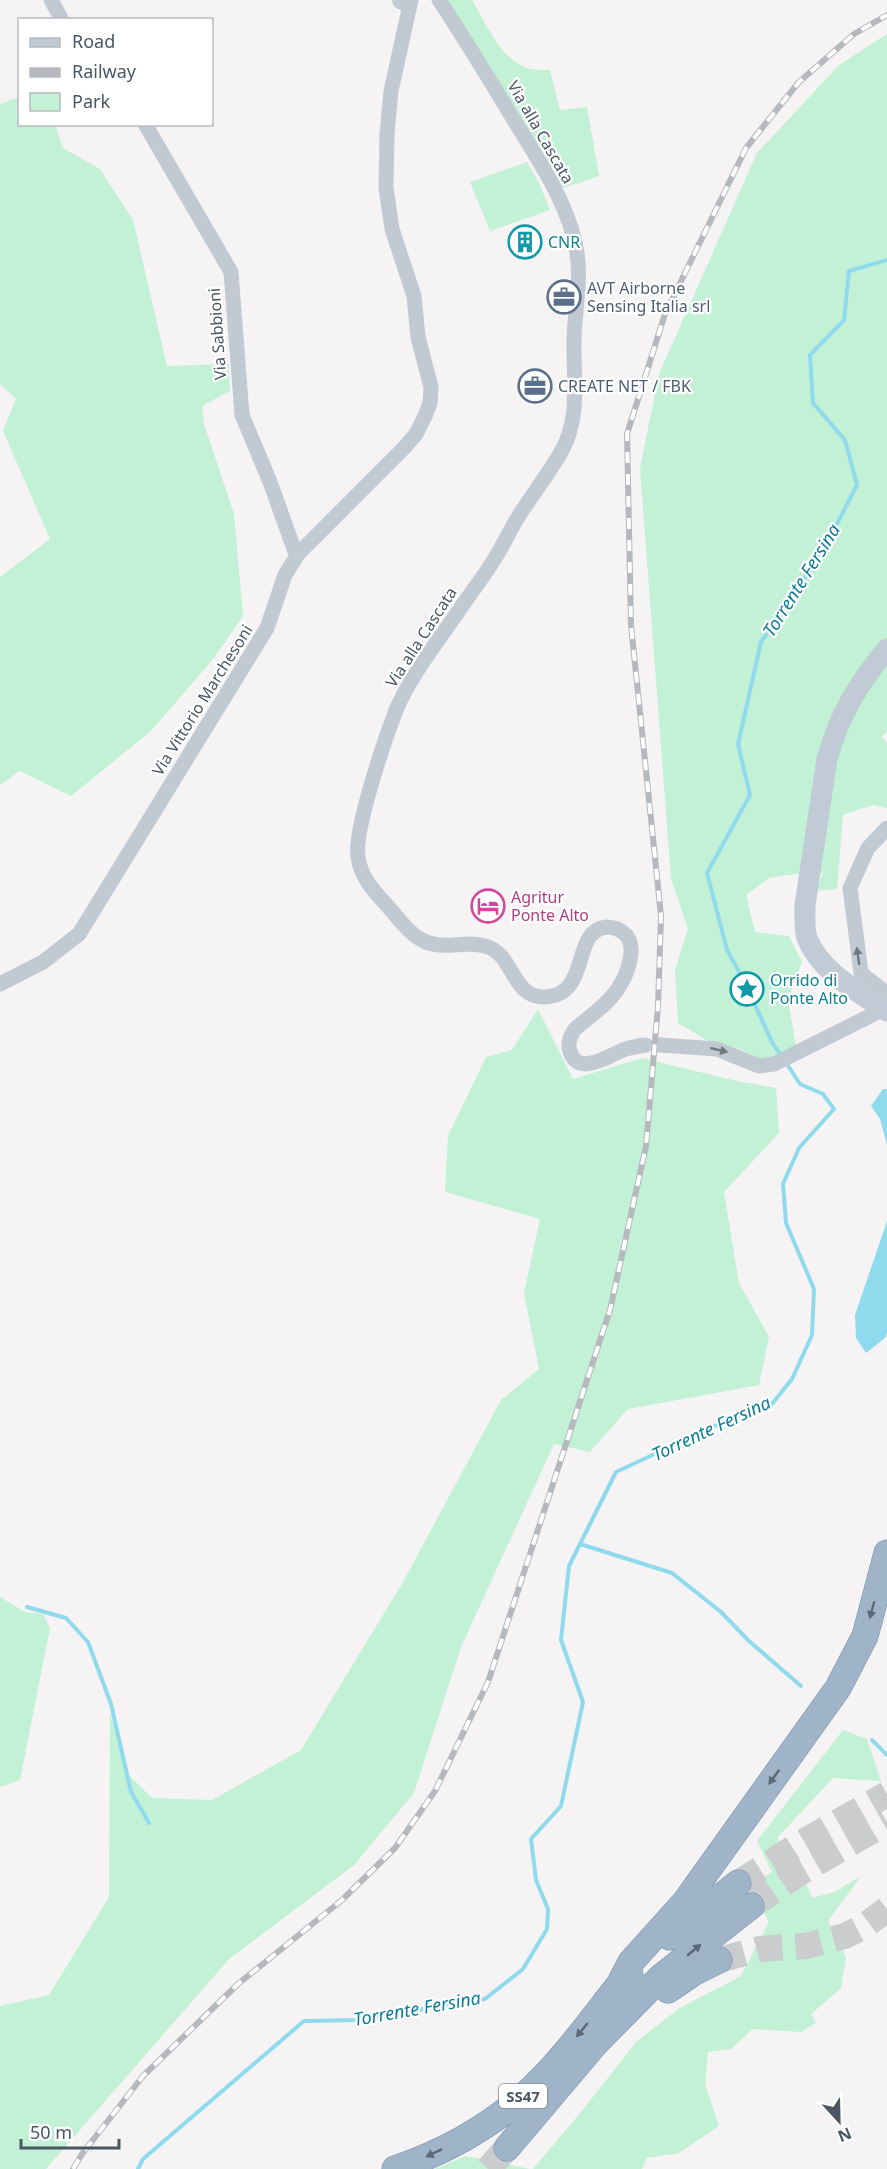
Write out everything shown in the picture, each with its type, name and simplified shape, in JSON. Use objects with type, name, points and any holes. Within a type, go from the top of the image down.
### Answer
[{"type":"highway","points":[[619,1984],[631,1962],[685,1902],[838,1688],[865,1636],[887,1553]]},
{"type":"highway","name":"SS47","points":[[395,2169],[450,2146],[505,2112],[528,2092],[619,1984],[691,1920],[738,1883]]},
{"type":"highway","name":"SS47","points":[[507,2148],[595,2044],[662,1976],[751,1906]]},
{"type":"highway","points":[[636,2004],[653,2002],[693,1973],[719,1960]]},
{"type":"main road","points":[[886,1005],[825,966],[807,936],[805,905],[827,759],[833,737],[842,714],[864,676],[887,649]]},
{"type":"street","points":[[51,0],[61,18]]},
{"type":"street","points":[[402,0],[409,0]]},
{"type":"street","name":"Via Vittorio Marchesoni","points":[[0,984],[43,962],[79,934],[267,628],[285,575],[298,554],[404,448],[416,434],[430,403],[431,387],[418,337],[414,296],[392,229],[386,188],[391,91],[409,0]]},
{"type":"street","name":"Via alla Cascata","points":[[439,0],[543,168],[565,214],[577,250],[579,273],[574,336],[574,416],[570,436],[560,454],[521,513],[495,558],[416,674],[397,708],[366,807],[358,843],[358,857],[366,879],[417,937],[433,945],[474,944],[490,947],[504,958],[521,987],[535,996],[548,997],[564,991],[574,980],[584,947],[593,933],[600,928],[618,929],[629,941],[631,949],[623,980],[611,996],[570,1035],[568,1048],[575,1060],[585,1064],[598,1062],[624,1050],[653,1045],[675,1045],[717,1049],[765,1067],[886,1005]]},
{"type":"street","name":"Via Sabbioni","points":[[146,126],[231,272],[242,415],[270,482],[294,549],[298,554]]},
{"type":"street","points":[[886,1005],[861,973],[850,888],[868,848],[887,828]]},
{"type":"green space","points":[[448,0],[472,0],[501,49],[509,57],[527,68],[550,70],[560,110],[587,107],[599,176],[561,189]]},
{"type":"green space","points":[[887,34],[887,731],[882,737],[887,743],[887,808],[873,805],[843,815],[837,889],[815,891],[823,873],[795,874],[769,878],[746,895],[755,932],[789,936],[802,962],[788,1000],[796,1047],[766,1062],[742,1050],[708,1041],[678,1023],[675,970],[688,929],[671,879],[640,468],[659,374],[757,153],[839,65]]},
{"type":"green space","points":[[18,97],[18,126],[55,126],[63,148],[100,169],[133,220],[167,366],[229,364],[230,391],[202,406],[204,424],[234,514],[243,616],[214,658],[151,731],[71,796],[20,771],[0,785],[0,577],[50,539],[3,431],[16,399],[0,384],[0,104]]},
{"type":"green space","points":[[527,162],[550,210],[490,231],[470,182]]},
{"type":"green space","points":[[538,1009],[573,1079],[642,1058],[776,1088],[779,1133],[724,1192],[739,1283],[769,1337],[759,1385],[628,1409],[590,1452],[554,1444],[461,1647],[414,1793],[354,1865],[229,1959],[46,2169],[0,2169],[0,2006],[49,1995],[109,1897],[110,1713],[129,1775],[152,1798],[212,1800],[301,1750],[403,1582],[501,1400],[539,1369],[524,1293],[540,1219],[445,1192],[448,1136],[486,1057],[512,1050]]},
{"type":"green space","points":[[0,1597],[25,1612],[43,1614],[50,1628],[20,1780],[0,1787]]},
{"type":"green space","points":[[843,1730],[867,1739],[881,1781],[833,1778],[778,1837],[786,1870],[801,1872],[812,1898],[834,1892],[861,1876],[828,1921],[846,1957],[841,1988],[811,2014],[816,2023],[801,2032],[753,2029],[731,2049],[708,2052],[705,2084],[719,2126],[679,2153],[647,2158],[642,2169],[533,2169],[637,2041],[680,2008],[741,1976],[769,1922],[749,1885],[772,1872],[757,1841]]},
{"type":"green space","points":[[466,2156],[530,2169],[434,2169]]},
{"type":"water","points":[[883,1089],[887,1089],[887,1145],[880,1119],[871,1106]]},
{"type":"water","points":[[887,1221],[887,1333],[885,1338],[866,1353],[856,1338],[855,1315]]},
{"type":"waterway","name":"Torrente Fersina","points":[[781,1055],[773,1044],[727,950],[707,873],[750,795],[738,744],[761,642],[823,551],[857,485],[845,440],[813,403],[810,355],[844,320],[849,271],[887,260]]},
{"type":"waterway","name":"Torrente Fersina","points":[[138,2169],[143,2159],[304,2021],[358,2020],[485,1999],[523,1969],[547,1929],[548,1909],[536,1880],[531,1839],[561,1806],[583,1702],[561,1640],[569,1566],[616,1472],[732,1418],[772,1404],[792,1379],[812,1335],[814,1289],[786,1223],[783,1184],[799,1148],[834,1109],[823,1094],[800,1084],[785,1061]]},
{"type":"waterway","points":[[580,1544],[672,1573],[721,1612],[749,1641],[801,1686]]},
{"type":"waterway","points":[[27,1607],[66,1618],[88,1642],[111,1704],[131,1792],[149,1823]]},
{"type":"waterway","points":[[872,1740],[887,1755]]},
{"type":"tunnel","points":[[738,1883],[803,1842],[887,1794]]},
{"type":"tunnel","points":[[751,1906],[801,1872],[887,1822]]},
{"type":"tunnel","points":[[719,1960],[760,1949],[806,1946],[845,1936],[866,1925],[887,1909]]},
{"type":"tunnel","points":[[488,2169],[507,2148]]},
{"type":"railway","points":[[73,2169],[82,2154],[143,2076],[238,1984],[342,1900],[395,1848],[435,1791],[488,1682],[610,1310],[646,1146],[658,1006],[661,916],[631,625],[627,434],[665,314],[746,148],[799,82],[854,34],[887,15]]},
{"type":"place","name":"CNR","points":[[525,242]]},
{"type":"place","name":"AVT Airborne Sensing Italia srl","points":[[564,297]]},
{"type":"place","name":"CREATE NET / FBK","points":[[535,386]]},
{"type":"place","name":"Agritur Ponte Alto","points":[[488,906]]},
{"type":"place","name":"Orrido di Ponte Alto","points":[[747,989]]}]
